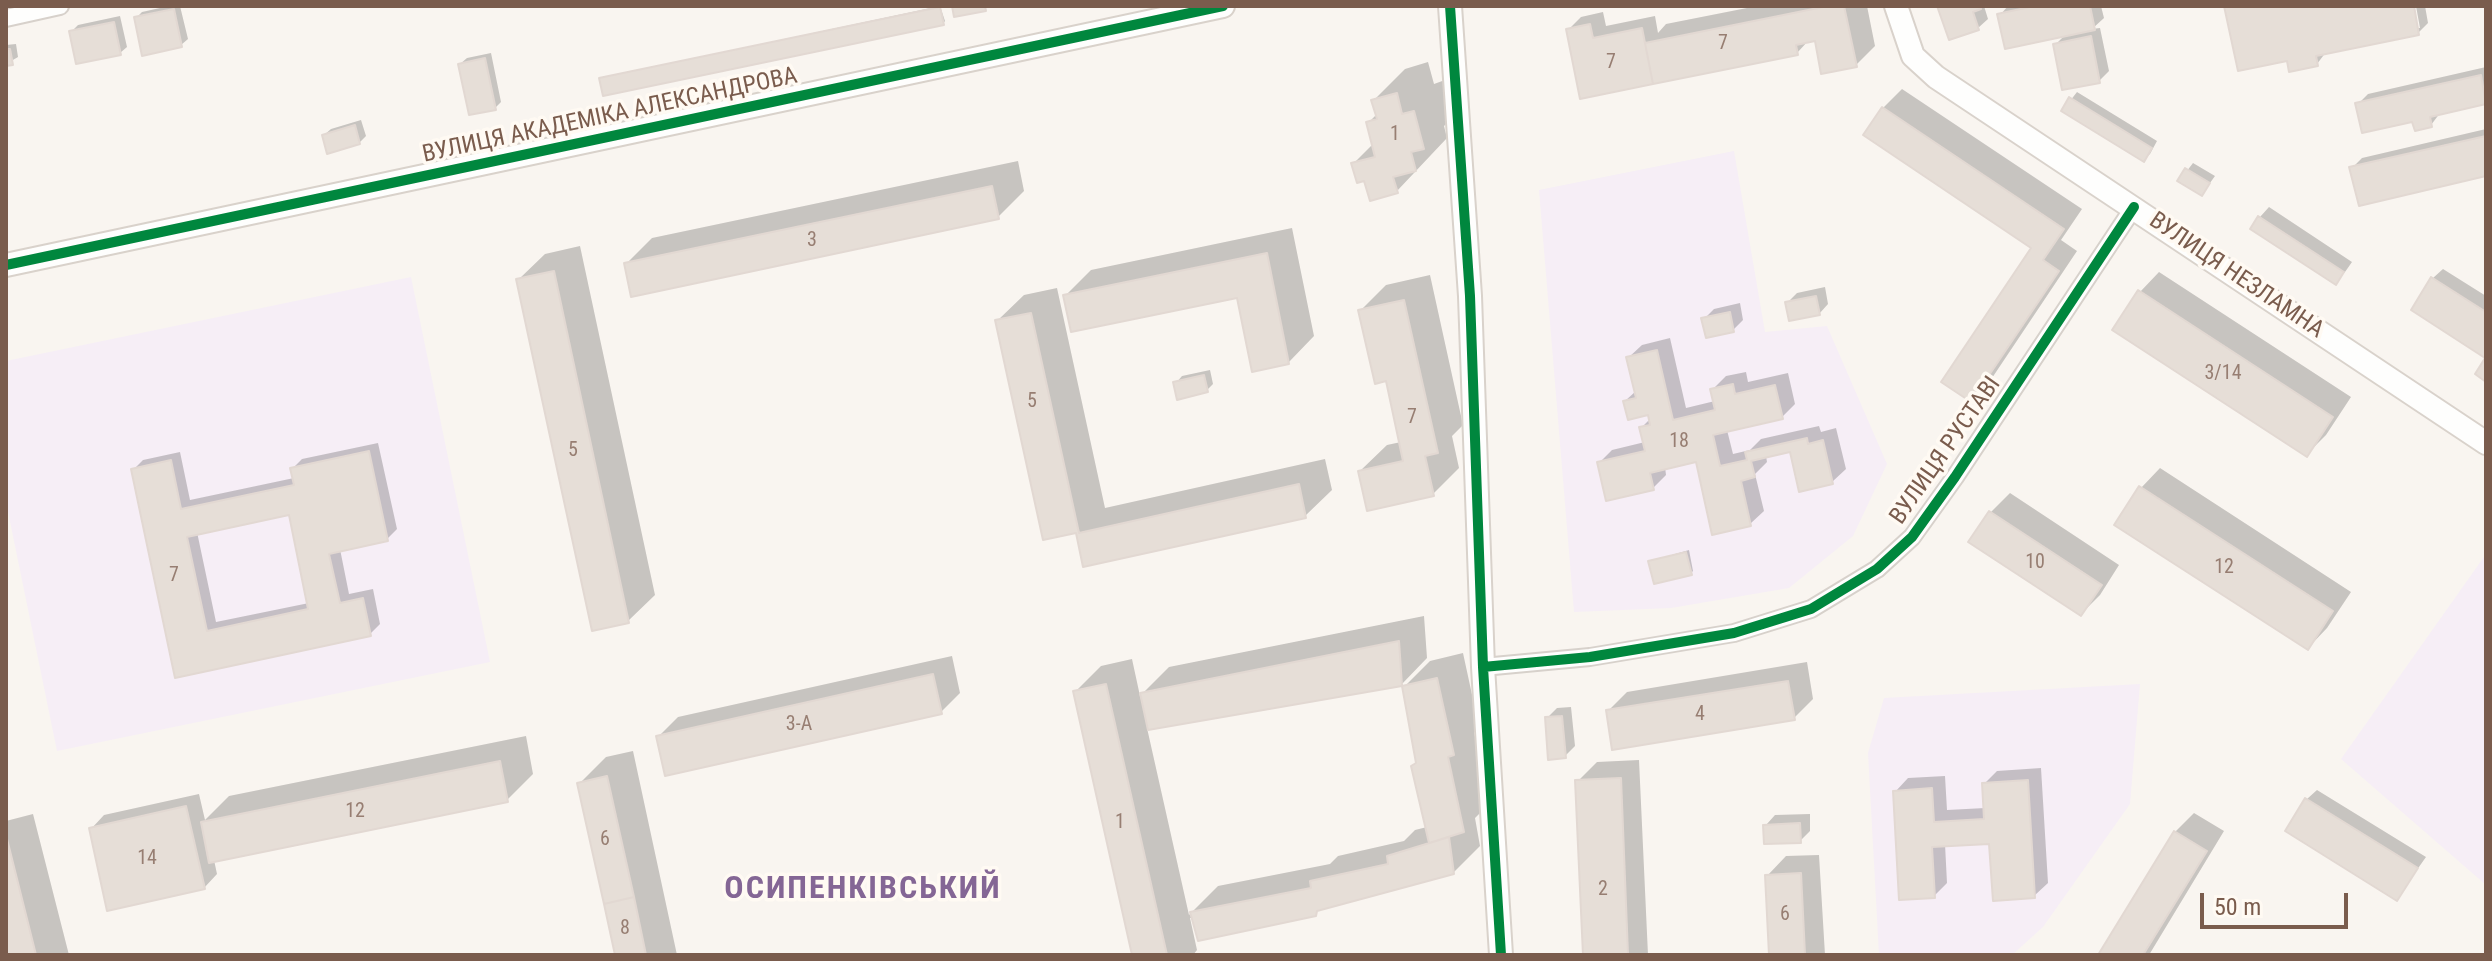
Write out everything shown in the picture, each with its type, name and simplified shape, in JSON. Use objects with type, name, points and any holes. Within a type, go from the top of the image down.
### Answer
[{"type":"street","points":[[6,18],[60,6]]},
{"type":"street","name":"ВУЛИЦЯ АКАДЕМІКА АЛЕКСАНДРОВА","points":[[6,265],[1223,6]]},
{"type":"street","points":[[1450,6],[1470,296],[1483,667],[1501,955]]},
{"type":"street","name":"ВУЛИЦЯ НЕЗЛАМНА","points":[[1896,6],[1913,56],[1936,77],[2486,443]]},
{"type":"street","name":"ВУЛИЦЯ РУСТАВІ","points":[[1483,667],[1590,657],[1734,633],[1811,609],[1877,569],[1912,537],[1955,477],[2134,207]]},
{"type":"shaded area","points":[[1734,151],[1765,332],[1827,326],[1887,464],[1853,536],[1789,588],[1671,608],[1574,612],[1539,190]]},
{"type":"shaded area","points":[[411,277],[490,662],[57,751],[6,502],[6,361]]},
{"type":"shaded area","points":[[2486,554],[2486,885],[2341,759]]},
{"type":"shaded area","points":[[2140,684],[2130,804],[2043,927],[2012,955],[1879,955],[1868,753],[1884,698]]},
{"type":"building","points":[[952,6],[985,6],[986,11],[954,17]]},
{"type":"building","points":[[1828,6],[1844,6],[1857,67],[1821,74],[1815,41],[1796,45],[1798,55],[1653,84],[1645,43]]},
{"type":"building","points":[[1937,6],[1980,6],[1981,9],[1973,12],[1979,30],[1949,40]]},
{"type":"building","points":[[2035,6],[2090,6],[2095,30],[2005,49],[1997,14]]},
{"type":"building","points":[[2224,6],[2414,6],[2419,35],[2316,56],[2318,66],[2289,72],[2287,61],[2238,71]]},
{"type":"building","points":[[940,7],[944,25],[603,96],[599,78]]},
{"type":"building","points":[[174,9],[182,47],[142,56],[134,17]]},
{"type":"building","points":[[114,22],[121,55],[76,64],[69,31]]},
{"type":"building","points":[[1590,24],[1593,38],[1642,28],[1653,84],[1580,99],[1566,29]]},
{"type":"building","points":[[2091,36],[2100,83],[2062,90],[2053,44]]},
{"type":"building","points":[[6,49],[10,49],[13,65],[6,66]]},
{"type":"building","points":[[485,58],[496,110],[469,115],[458,64]]},
{"type":"building","points":[[2481,75],[2486,104],[2430,117],[2432,127],[2415,131],[2412,122],[2362,133],[2355,103]]},
{"type":"building","points":[[1397,93],[1402,114],[1414,111],[1424,149],[1411,152],[1416,171],[1393,177],[1398,193],[1370,201],[1364,181],[1357,183],[1351,163],[1375,157],[1366,122],[1377,119],[1371,100]]},
{"type":"building","points":[[2069,97],[2152,148],[2144,162],[2061,111]]},
{"type":"building","points":[[1882,107],[2064,229],[2043,260],[2059,271],[1971,402],[1941,382],[2031,248],[1863,135]]},
{"type":"building","points":[[355,125],[360,144],[327,154],[322,135]]},
{"type":"building","points":[[2486,136],[2486,176],[2359,206],[2349,167]]},
{"type":"building","points":[[2185,168],[2210,183],[2202,196],[2177,181]]},
{"type":"building","points":[[992,186],[999,219],[631,297],[624,263]]},
{"type":"building","points":[[2258,216],[2344,272],[2336,285],[2250,229]]},
{"type":"building","points":[[1267,253],[1289,364],[1252,372],[1237,298],[1071,332],[1063,295]]},
{"type":"building","points":[[554,271],[629,623],[592,631],[516,279]]},
{"type":"building","points":[[2431,277],[2486,312],[2486,382],[2475,374],[2485,358],[2411,310]]},
{"type":"building","points":[[2138,290],[2333,417],[2307,457],[2112,330]]},
{"type":"building","points":[[1816,296],[1820,315],[1789,321],[1785,302]]},
{"type":"building","points":[[1404,300],[1438,453],[1425,456],[1434,496],[1367,511],[1358,471],[1403,461],[1386,381],[1375,384],[1358,310]]},
{"type":"building","points":[[1730,312],[1734,332],[1706,338],[1701,318]]},
{"type":"building","points":[[1031,313],[1079,533],[1299,484],[1306,518],[1083,567],[1076,533],[1043,540],[995,320]]},
{"type":"building","points":[[1657,350],[1673,420],[1715,410],[1710,389],[1733,384],[1735,394],[1775,385],[1783,419],[1713,435],[1720,466],[1747,460],[1745,452],[1807,438],[1808,444],[1823,440],[1833,484],[1799,492],[1790,452],[1751,461],[1755,477],[1741,481],[1751,526],[1712,535],[1696,462],[1650,473],[1654,490],[1606,501],[1597,462],[1645,451],[1639,427],[1650,425],[1648,415],[1628,420],[1623,401],[1636,398],[1626,357]]},
{"type":"building","points":[[1204,375],[1208,392],[1177,400],[1173,382]]},
{"type":"building","points":[[369,451],[388,541],[329,554],[340,603],[363,598],[371,636],[175,678],[131,469],[171,460],[181,509],[294,485],[290,468]],"holes":[[[289,515],[308,609],[207,631],[187,537]]]},
{"type":"building","points":[[2139,486],[2333,611],[2308,650],[2114,525]]},
{"type":"building","points":[[1989,511],[2102,585],[2081,616],[1968,542]]},
{"type":"building","points":[[1686,552],[1692,575],[1654,584],[1648,561]]},
{"type":"building","points":[[1399,641],[1402,686],[1148,730],[1140,693]]},
{"type":"building","points":[[933,674],[942,714],[665,776],[656,736]]},
{"type":"building","points":[[1437,678],[1454,755],[1448,757],[1464,832],[1429,843],[1411,766],[1416,763],[1402,686]]},
{"type":"building","points":[[1788,681],[1795,720],[1612,750],[1606,710]]},
{"type":"building","points":[[1106,684],[1167,955],[1132,955],[1073,691]]},
{"type":"building","points":[[1562,716],[1566,758],[1548,760],[1545,717]]},
{"type":"building","points":[[500,761],[508,802],[209,863],[201,822]]},
{"type":"building","points":[[607,776],[634,897],[604,904],[577,783]]},
{"type":"building","points":[[1621,778],[1628,955],[1583,955],[1575,780]]},
{"type":"building","points":[[2028,780],[2035,898],[1993,901],[1989,844],[1932,847],[1935,898],[1899,900],[1893,791],[1932,788],[1934,822],[1984,819],[1982,783]]},
{"type":"building","points":[[2305,798],[2418,868],[2397,901],[2285,831]]},
{"type":"building","points":[[186,806],[205,889],[107,911],[89,828]]},
{"type":"building","points":[[1800,823],[1801,843],[1764,844],[1763,825]]},
{"type":"building","points":[[2174,831],[2207,851],[2143,955],[2098,955]]},
{"type":"building","points":[[1449,837],[1454,874],[1317,911],[1316,916],[1198,941],[1190,912],[1311,888],[1310,881],[1388,864],[1387,856]]},
{"type":"building","points":[[7,839],[36,955],[6,955]]},
{"type":"building","points":[[1801,873],[1805,955],[1769,955],[1765,875]]},
{"type":"building","points":[[634,897],[646,955],[615,955],[604,904]]},
{"type":"cycle path","points":[[6,265],[1223,6]]},
{"type":"cycle path","points":[[1450,6],[1470,296],[1483,667],[1501,955]]},
{"type":"cycle path","points":[[1483,667],[1590,657],[1734,633],[1811,609],[1877,569],[1912,537],[1955,477],[2134,207]]},
{"type":"district","name":"ОСИПЕНКІВСЬКИЙ","points":[[863,890]]}]
